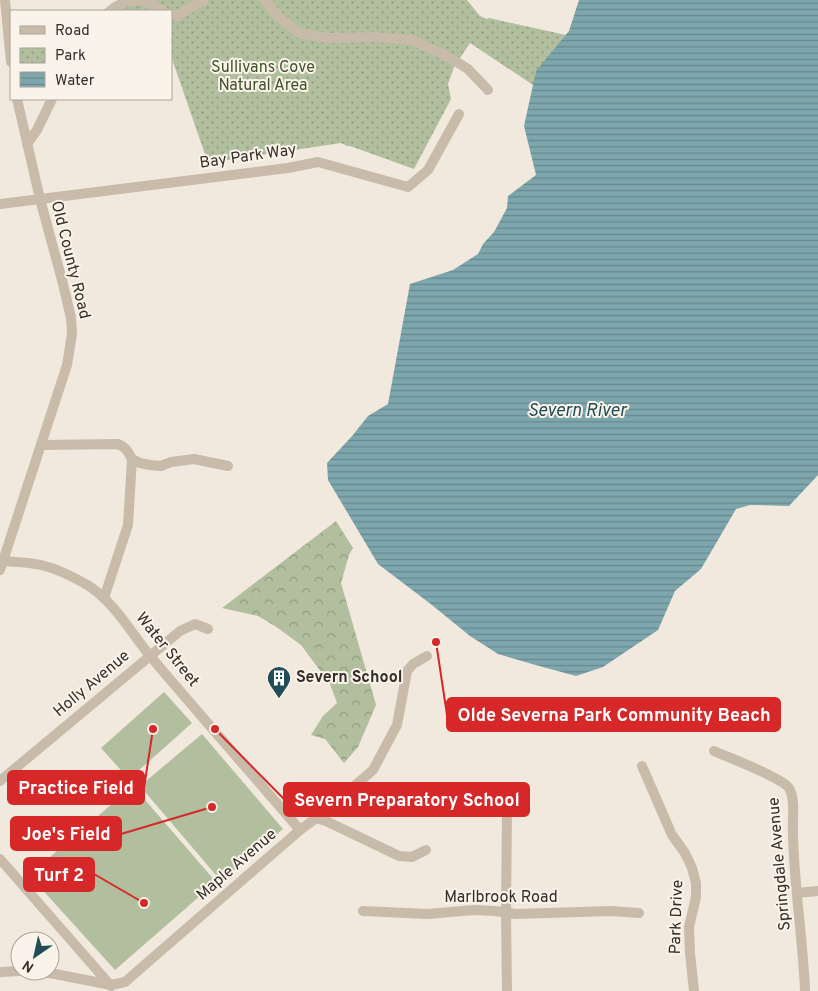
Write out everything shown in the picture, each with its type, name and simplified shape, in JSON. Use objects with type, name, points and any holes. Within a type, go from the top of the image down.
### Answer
[{"type":"street","points":[[5,0],[10,52]]},
{"type":"street","points":[[111,10],[125,2],[142,0],[161,10]]},
{"type":"street","points":[[172,14],[177,16],[204,0]]},
{"type":"street","points":[[265,0],[278,16],[299,33],[328,38],[412,40],[447,56],[468,69],[488,90]]},
{"type":"street","name":"Old County Road","points":[[1,565],[67,365],[72,330],[63,284],[40,199],[17,100]]},
{"type":"street","points":[[27,144],[37,130],[52,100]]},
{"type":"street","name":"Bay Park Way","points":[[0,204],[288,168],[318,162],[408,187],[428,170],[459,114]]},
{"type":"street","points":[[41,445],[118,444],[124,446],[132,459],[128,525],[104,598]]},
{"type":"street","points":[[132,459],[140,463],[161,466],[171,462],[194,459],[228,466]]},
{"type":"street","name":"Water Street","points":[[1,565],[40,565],[58,570],[90,587],[104,598],[150,656],[300,830]]},
{"type":"street","name":"Holly Avenue","points":[[0,781],[180,631],[195,624],[208,629]]},
{"type":"street","name":"Maple Avenue","points":[[113,988],[124,982],[300,830],[373,770],[397,726],[407,671],[413,664],[427,656]]},
{"type":"street","name":"Springdale Avenue","points":[[714,751],[768,774],[783,782],[789,788],[792,797],[793,835],[805,991]]},
{"type":"street","name":"Park Drive","points":[[642,766],[672,835],[686,853],[696,883],[696,897],[689,927],[694,991]]},
{"type":"street","points":[[507,812],[507,991]]},
{"type":"street","points":[[316,818],[399,856],[412,857],[426,850]]},
{"type":"street","points":[[0,859],[113,988]]},
{"type":"street","points":[[797,893],[818,890]]},
{"type":"street","name":"Marlbrook Road","points":[[363,911],[428,914],[474,910],[516,914],[612,911],[639,913]]},
{"type":"street","points":[[60,975],[113,988]]},
{"type":"green space","name":"Sullivans Cove Natural Area","points":[[125,0],[467,0],[480,16],[487,19],[566,35],[536,87],[470,43],[454,67],[448,84],[451,99],[414,169],[341,143],[208,163],[172,59],[172,10],[103,10]]},
{"type":"green space","points":[[336,521],[353,548],[349,555],[341,583],[376,705],[358,747],[344,763],[325,739],[311,735],[323,716],[337,703],[330,684],[301,645],[258,616],[222,608]]},
{"type":"green space","points":[[164,692],[192,723],[129,779],[101,748]]},
{"type":"green space","points":[[202,734],[283,829],[221,881],[140,786]]},
{"type":"green space","points":[[133,786],[216,882],[115,970],[29,875]]},
{"type":"water","name":"Severn River","points":[[579,0],[818,0],[818,475],[789,506],[750,505],[736,509],[701,569],[675,591],[658,630],[603,667],[576,676],[498,654],[470,636],[378,564],[328,480],[327,463],[368,416],[388,404],[410,284],[453,270],[478,254],[483,244],[494,232],[507,208],[508,196],[536,175],[524,126],[536,71],[569,31]]},
{"type":"place","name":"Olde Severna Park Community Beach","points":[[436,642]]},
{"type":"place","name":"Severn School","points":[[279,699]]},
{"type":"place","name":"Practice Field","points":[[153,729]]},
{"type":"place","name":"Severn Preparatory School","points":[[215,729]]},
{"type":"place","name":"Joe's Field","points":[[212,807]]},
{"type":"place","name":"Turf 2","points":[[144,903]]}]
